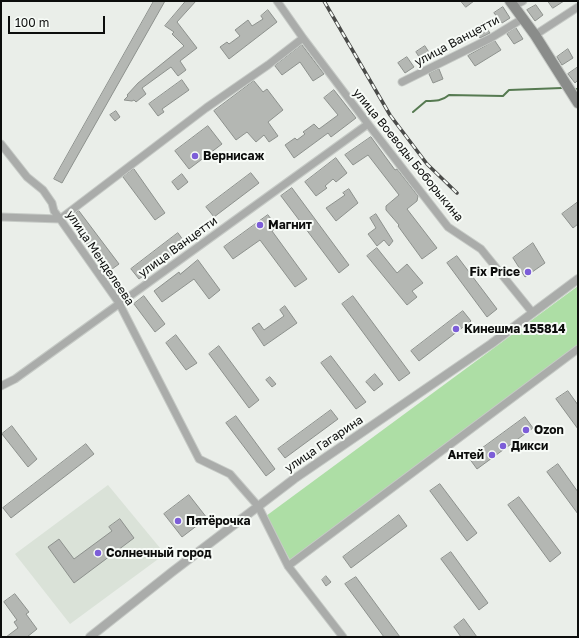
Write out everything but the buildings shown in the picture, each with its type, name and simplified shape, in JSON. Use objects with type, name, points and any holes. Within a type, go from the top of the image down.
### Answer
[{"type":"main road","points":[[511,4],[534,35],[578,103]]},
{"type":"street","name":"улица Воеводы Боборыкина","points":[[277,1],[368,124],[448,227],[481,249],[532,312]]},
{"type":"street","points":[[511,4],[523,1]]},
{"type":"street","points":[[534,35],[577,8]]},
{"type":"street","name":"улица Ванцетти","points":[[402,82],[491,38],[522,19]]},
{"type":"street","points":[[1,217],[60,219],[206,108],[268,65],[303,38]]},
{"type":"street","name":"улица Ванцетти","points":[[1,386],[15,379],[368,124]]},
{"type":"street","name":"улица Менделеева","points":[[1,144],[27,176],[43,190],[52,203],[54,211],[119,304],[199,459],[230,474],[258,506]]},
{"type":"street","name":"улица Гагарина","points":[[90,637],[177,567],[294,479],[491,344],[578,279]]},
{"type":"street","points":[[288,566],[578,349]]},
{"type":"street","points":[[258,506],[288,566],[343,637]]},
{"type":"shaded area","points":[[108,485],[165,554],[70,624],[15,554]]},
{"type":"green space","points":[[578,286],[578,345],[290,560],[266,516]]},
{"type":"waterway","points":[[413,112],[426,101],[439,100],[449,95],[503,96],[509,90],[562,88]]},
{"type":"railway","points":[[324,1],[390,115],[427,164],[457,193]]},
{"type":"place","name":"Вернисаж","points":[[195,156]]},
{"type":"place","name":"Магнит","points":[[260,225]]},
{"type":"place","name":"Fix Price","points":[[528,272]]},
{"type":"place","name":"Кинешма 155814","points":[[456,329]]},
{"type":"place","name":"Ozon","points":[[526,430]]},
{"type":"place","name":"Дикси","points":[[503,446]]},
{"type":"place","name":"Антей","points":[[492,455]]},
{"type":"place","name":"Пятёрочка","points":[[178,521]]},
{"type":"place","name":"Солнечный город","points":[[98,553]]}]
